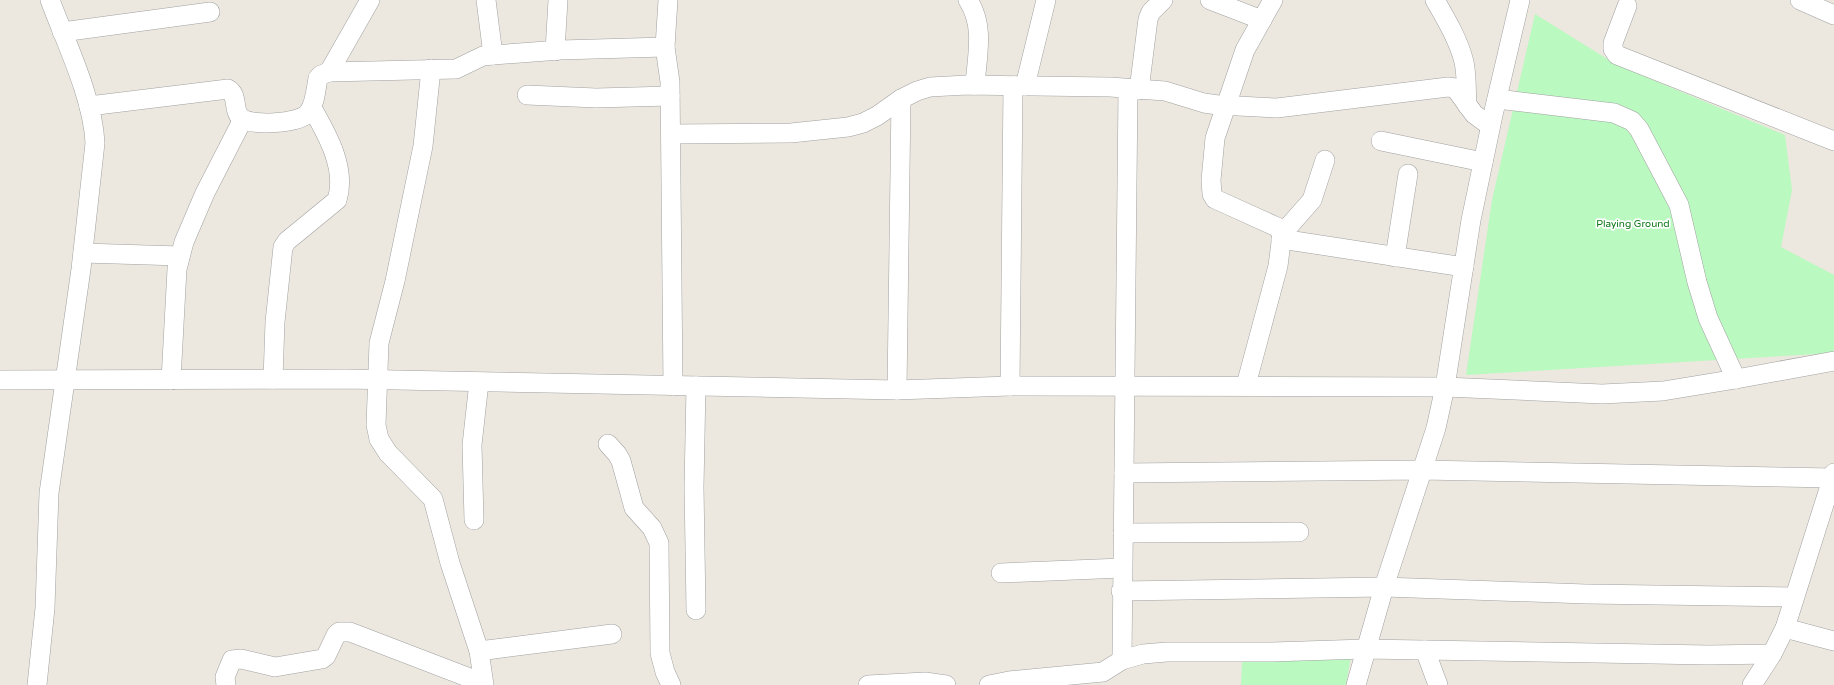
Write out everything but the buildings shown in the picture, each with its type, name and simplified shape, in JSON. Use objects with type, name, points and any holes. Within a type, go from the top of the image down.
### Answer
[{"type":"street","points":[[38,685],[46,608],[49,493],[83,253],[95,143],[94,125],[89,106],[50,0]]},
{"type":"street","points":[[329,72],[370,0]]},
{"type":"street","points":[[486,0],[493,55]]},
{"type":"street","points":[[555,51],[558,0]]},
{"type":"street","points":[[668,0],[665,47],[670,96],[671,134],[673,386]]},
{"type":"street","points":[[968,0],[977,18],[979,28],[975,85]]},
{"type":"street","points":[[1010,386],[1019,86],[1046,0]]},
{"type":"street","points":[[1122,660],[1121,591],[1133,89],[1148,19],[1151,12],[1163,0]]},
{"type":"street","points":[[1210,0],[1262,20]]},
{"type":"street","points":[[1273,0],[1245,50],[1215,138],[1211,180],[1212,194],[1215,199],[1277,227],[1282,237]]},
{"type":"street","points":[[1435,0],[1459,48],[1464,62],[1467,105]]},
{"type":"street","points":[[1356,685],[1365,649],[1384,587],[1436,428],[1445,387],[1471,220],[1496,99],[1520,0]]},
{"type":"street","points":[[1800,0],[1834,15]]},
{"type":"street","points":[[1627,6],[1613,43],[1613,49],[1617,55],[1834,141]]},
{"type":"street","points":[[62,32],[210,12]]},
{"type":"street","points":[[89,106],[228,89],[232,91],[239,116],[243,119],[255,122],[288,122],[304,117],[312,108],[318,78],[329,72],[456,69],[483,56],[555,51],[665,47]]},
{"type":"street","points":[[226,685],[225,677],[232,660],[241,659],[275,667],[322,659],[326,656],[336,635],[344,631],[484,684],[479,651],[450,562],[433,499],[388,453],[379,439],[376,425],[379,344],[395,281],[423,146],[431,70]]},
{"type":"street","points":[[671,134],[791,133],[829,130],[863,123],[877,116],[901,99],[917,91],[930,87],[975,85],[1165,91],[1204,103],[1226,106],[1277,108],[1448,87],[1454,88],[1474,114],[1490,126]]},
{"type":"street","points":[[527,95],[596,98],[670,96]]},
{"type":"street","points":[[897,390],[901,99]]},
{"type":"street","points":[[1496,99],[1614,113],[1632,121],[1639,129],[1679,205],[1697,282],[1708,318],[1736,379]]},
{"type":"street","points":[[272,379],[275,322],[283,247],[288,241],[338,200],[340,193],[336,160],[324,128],[312,108]]},
{"type":"street","points":[[171,380],[177,269],[180,256],[191,225],[205,193],[243,119]]},
{"type":"street","points":[[1381,141],[1483,162]]},
{"type":"street","points":[[1246,385],[1278,266],[1282,237],[1312,200],[1325,160]]},
{"type":"street","points":[[1395,257],[1408,174]]},
{"type":"street","points":[[1282,237],[1395,257],[1464,267]]},
{"type":"street","points":[[83,253],[180,256]]},
{"type":"street","points":[[0,380],[378,380],[897,390],[1010,386],[1246,385],[1445,387],[1602,394],[1663,391],[1834,361]]},
{"type":"street","points":[[474,520],[472,445],[480,382]]},
{"type":"street","points":[[696,386],[694,487],[696,610]]},
{"type":"street","points":[[608,444],[621,461],[634,508],[657,535],[659,543],[660,653],[665,672],[671,685]]},
{"type":"street","points":[[1124,473],[1422,470],[1833,476],[1785,628],[1772,654],[1752,685]]},
{"type":"street","points":[[1123,533],[1299,532]]},
{"type":"street","points":[[1001,573],[1122,568]]},
{"type":"street","points":[[1121,591],[1384,587],[1586,594],[1794,597]]},
{"type":"street","points":[[1785,628],[1834,641]]},
{"type":"street","points":[[479,651],[612,634]]},
{"type":"street","points":[[989,685],[1010,681],[1100,679],[1122,660],[1143,654],[1167,652],[1272,652],[1365,649],[1709,655],[1772,654]]},
{"type":"street","points":[[1425,650],[1438,685]]},
{"type":"street","points":[[868,685],[925,682],[946,685]]},
{"type":"green space","name":"Playing Ground","points":[[1535,14],[1617,65],[1785,135],[1792,190],[1781,247],[1834,275],[1834,353],[1466,375],[1492,200]]},
{"type":"green space","points":[[1351,656],[1346,685],[1241,685],[1242,662]]}]
